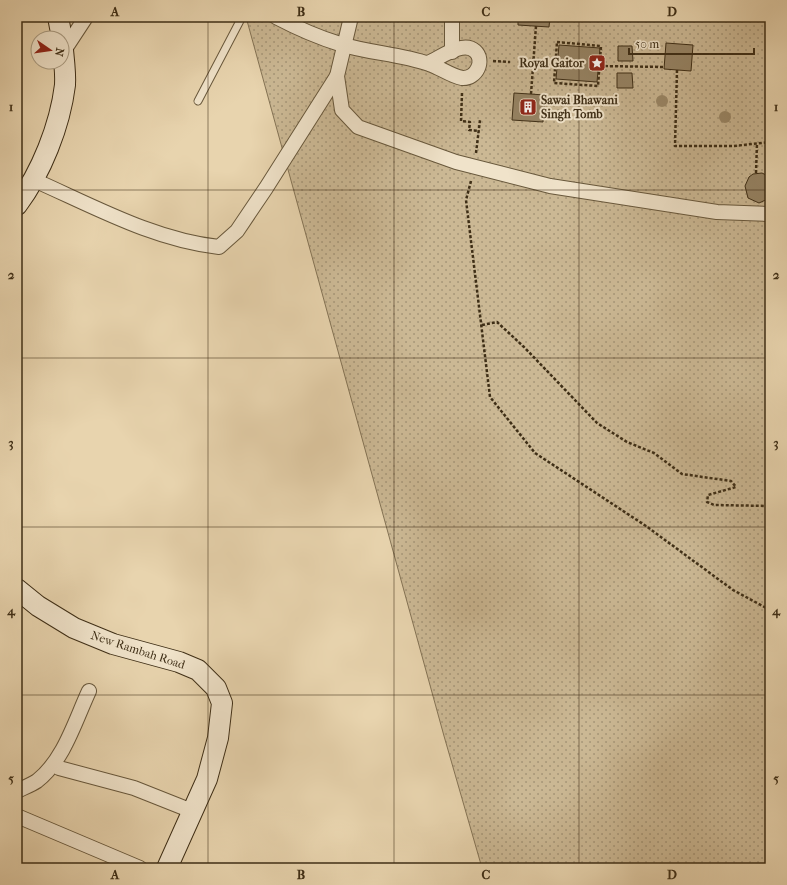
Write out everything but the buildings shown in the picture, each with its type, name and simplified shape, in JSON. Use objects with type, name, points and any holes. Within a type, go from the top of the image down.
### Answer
[{"type":"street","points":[[58,17],[60,30]]},
{"type":"street","points":[[70,34],[86,17]]},
{"type":"street","points":[[64,70],[65,85],[54,130],[40,169],[23,192],[199,245],[219,247],[237,231],[337,76],[350,17]]},
{"type":"street","points":[[452,17],[452,52]]},
{"type":"street","points":[[281,18],[314,36],[344,45],[428,64],[462,78],[470,76],[478,70],[480,61],[478,54],[472,49],[462,47],[428,64]]},
{"type":"street","points":[[337,76],[342,110],[358,127],[456,162],[550,186],[717,212],[770,214]]},
{"type":"street","name":"New Rambah Road","points":[[17,590],[38,606],[74,628],[113,644],[178,662],[198,670],[216,688],[222,703],[218,738],[207,779],[167,868]]},
{"type":"street","points":[[17,791],[36,782],[62,752],[89,691]]},
{"type":"street","points":[[58,768],[134,788],[192,811]]},
{"type":"street","points":[[17,816],[140,868]]},
{"type":"lane","points":[[198,101],[242,17]]},
{"type":"path","points":[[531,94],[536,26]]},
{"type":"path","points":[[557,42],[601,46],[600,66],[598,86],[554,83],[557,42]]},
{"type":"path","points":[[533,63],[555,65]]},
{"type":"path","points":[[600,66],[664,67]]},
{"type":"path","points":[[677,70],[675,146],[734,146],[770,142]]},
{"type":"path","points":[[462,78],[461,121],[470,122],[469,130],[478,131]]},
{"type":"path","points":[[480,120],[474,166],[466,200],[490,397],[535,453],[646,526],[733,590],[770,610]]},
{"type":"path","points":[[756,173],[757,143]]},
{"type":"path","points":[[482,325],[497,322],[524,347],[597,423],[627,442],[654,453],[682,474],[731,481],[736,487],[708,495],[707,502],[714,506],[770,506]]},
{"type":"shaded area","points":[[246,17],[770,17],[770,868],[482,868],[444,736]]},
{"type":"place","name":"Royal Gaitor","points":[[597,63]]},
{"type":"place","name":"Sawai Bhawani Singh Tomb","points":[[528,107]]}]
